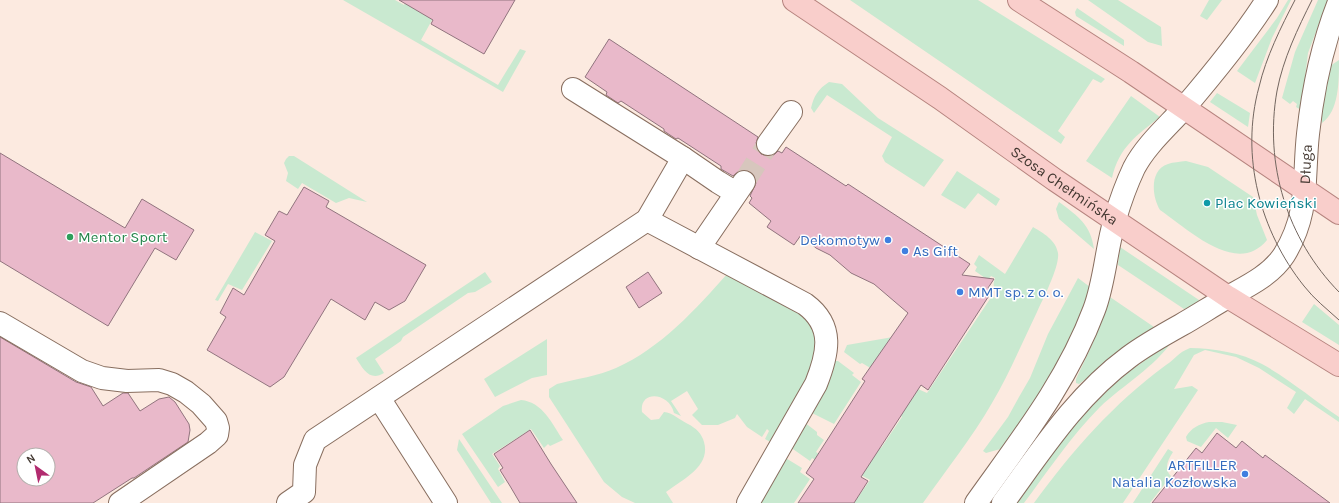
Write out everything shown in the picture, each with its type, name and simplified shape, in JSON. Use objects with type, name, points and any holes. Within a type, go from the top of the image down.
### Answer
[{"type":"main road","name":"Szosa Chełmińska","points":[[794,0],[940,98],[1034,166],[1228,297],[1339,365]]},
{"type":"main road","points":[[1018,0],[1184,108],[1339,213]]},
{"type":"street","points":[[976,503],[1040,414],[1063,378],[1081,341],[1094,309],[1104,274],[1114,220],[1135,167],[1154,141],[1184,108],[1228,53],[1266,0]]},
{"type":"street","name":"Długa","points":[[1003,503],[1057,429],[1078,403],[1103,378],[1153,340],[1264,275],[1283,256],[1296,233],[1303,210],[1308,135],[1315,80],[1329,26],[1339,2]]},
{"type":"street","points":[[573,89],[683,158],[718,182],[740,187],[699,248]]},
{"type":"street","points":[[768,144],[790,112]]},
{"type":"street","points":[[288,503],[304,492],[305,465],[315,440],[647,220],[683,158]]},
{"type":"street","points":[[647,220],[805,304],[815,312],[827,340],[826,356],[816,384],[748,503]]},
{"type":"street","points":[[0,323],[82,371],[95,376],[127,381],[159,380],[172,384],[201,404],[216,421],[218,428],[217,435],[208,443],[120,503]]},
{"type":"street","points":[[379,398],[446,503]]},
{"type":"green space","points":[[343,0],[395,0],[404,5],[407,0],[443,0],[421,40],[498,85],[520,49],[526,51],[503,92]]},
{"type":"green space","points":[[850,0],[978,0],[1105,79],[1101,83],[1093,79],[1058,131],[1065,137],[1061,144]]},
{"type":"green space","points":[[1088,0],[1118,0],[1161,27],[1162,46],[1148,42]]},
{"type":"green space","points":[[1209,0],[1222,0],[1207,20],[1200,16]]},
{"type":"green space","points":[[1288,0],[1291,0],[1272,38],[1255,83],[1237,71],[1277,18]]},
{"type":"green space","points":[[1318,0],[1328,0],[1308,53],[1301,110],[1296,107],[1297,104],[1293,101],[1290,104],[1282,98],[1295,52]]},
{"type":"green space","points":[[1077,8],[1124,40],[1124,46],[1076,16],[1075,12]]},
{"type":"green space","points":[[1339,60],[1339,77],[1335,104],[1328,118],[1322,123],[1322,108],[1330,66]]},
{"type":"green space","points":[[829,82],[842,84],[878,118],[944,160],[924,187],[885,162],[882,156],[892,137],[827,95],[814,113],[811,108],[815,96],[822,87]]},
{"type":"green space","points":[[1217,93],[1250,113],[1248,127],[1210,102]]},
{"type":"green space","points":[[1131,96],[1160,117],[1137,136],[1124,150],[1115,167],[1112,178],[1086,161]]},
{"type":"green space","points":[[289,156],[294,156],[367,202],[349,198],[336,203],[302,183],[298,189],[286,181],[288,173],[284,163]]},
{"type":"green space","points":[[1186,161],[1208,167],[1253,197],[1257,215],[1267,240],[1255,250],[1242,254],[1227,252],[1198,238],[1160,210],[1157,205],[1154,191],[1155,178],[1158,172],[1162,167],[1168,164]]},
{"type":"green space","points":[[957,171],[1000,199],[996,206],[978,193],[965,209],[941,195]]},
{"type":"green space","points":[[1059,202],[1078,217],[1087,227],[1094,249],[1059,219],[1056,209]]},
{"type":"green space","points":[[1033,227],[1048,237],[1057,248],[1058,259],[1054,274],[1010,370],[976,429],[923,503],[854,503],[870,480],[861,475],[876,445],[881,448],[902,417],[897,413],[918,389],[927,393],[992,296],[997,299],[1000,294],[994,287],[995,278],[991,276],[988,280],[975,271],[977,267],[974,264],[979,255],[1005,274]]},
{"type":"green space","points":[[255,232],[272,241],[242,290],[228,284],[218,301],[215,300]]},
{"type":"green space","points":[[1120,247],[1199,300],[1199,302],[1194,306],[1184,309],[1118,265]]},
{"type":"green space","points":[[485,272],[492,282],[475,292],[468,293],[403,337],[401,341],[375,359],[384,373],[375,376],[364,370],[356,358]]},
{"type":"green space","points":[[728,273],[802,312],[815,331],[817,366],[772,443],[765,439],[769,431],[767,429],[762,437],[747,427],[737,414],[735,418],[718,425],[702,425],[692,415],[698,409],[687,391],[671,401],[681,416],[674,413],[671,406],[661,398],[655,396],[649,397],[645,400],[642,405],[642,412],[651,420],[659,419],[664,412],[673,415],[696,429],[702,436],[705,451],[700,465],[687,477],[666,492],[673,503],[635,503],[622,497],[604,482],[549,397],[549,389],[557,384],[609,371],[632,360],[648,350],[663,339],[690,314]]},
{"type":"green space","points":[[1078,278],[1090,287],[1079,319],[1060,363],[1004,448],[986,453],[983,451],[1008,417],[1030,378],[1048,334]]},
{"type":"green space","points":[[1110,297],[1154,327],[1079,384],[1076,383],[1076,379],[1092,345]]},
{"type":"green space","points":[[1314,304],[1339,325],[1339,345],[1302,322]]},
{"type":"green space","points":[[893,337],[872,369],[862,363],[860,364],[844,352],[847,345]]},
{"type":"green space","points":[[547,339],[547,375],[532,378],[495,397],[484,379]]},
{"type":"green space","points":[[1172,341],[1157,359],[1109,399],[1089,418],[1024,503],[1014,503],[1061,442],[1099,398],[1127,373]]},
{"type":"green space","points":[[1190,348],[1227,352],[1254,360],[1292,383],[1339,417],[1339,422],[1305,399],[1294,414],[1287,408],[1296,392],[1259,368],[1236,357],[1205,350],[1194,355],[1174,389],[1192,386],[1198,390],[1123,503],[1034,503],[1063,465],[1111,412],[1147,380]]},
{"type":"green space","points":[[833,361],[838,361],[854,373],[852,375],[861,382],[834,424],[810,412]]},
{"type":"green space","points":[[521,400],[529,402],[541,409],[551,421],[563,440],[550,446],[548,444],[544,448],[531,429],[492,454],[500,466],[498,469],[505,482],[498,487],[462,434],[503,406]]},
{"type":"green space","points":[[804,422],[817,432],[817,435],[824,440],[816,452],[823,457],[820,463],[812,458],[810,461],[790,447]]},
{"type":"green space","points":[[1209,422],[1222,422],[1237,425],[1228,438],[1216,428],[1201,447],[1187,441],[1186,437],[1193,429],[1199,425]]},
{"type":"green space","points":[[459,439],[502,503],[491,503],[457,450]]},
{"type":"green space","points":[[1168,449],[1173,452],[1167,465],[1171,476],[1150,503],[1133,503]]},
{"type":"green space","points":[[784,457],[802,468],[800,472],[810,479],[794,503],[757,503]]},
{"type":"building","points":[[399,0],[515,0],[484,54],[431,24],[433,20]]},
{"type":"building","points":[[609,39],[758,137],[756,149],[761,154],[773,156],[778,151],[782,153],[786,147],[846,186],[848,184],[970,264],[962,275],[994,279],[988,288],[992,291],[928,390],[921,385],[861,477],[868,481],[854,503],[798,503],[814,479],[806,473],[865,381],[862,379],[908,313],[874,284],[851,273],[830,255],[816,248],[801,235],[794,245],[767,227],[771,221],[749,203],[752,198],[750,196],[756,183],[755,177],[751,172],[745,170],[739,171],[733,176],[721,169],[721,166],[678,138],[676,139],[664,131],[664,129],[621,101],[618,103],[606,95],[607,92],[585,77]]},
{"type":"building","name":"Mentor Sport","points":[[0,153],[125,228],[142,199],[194,230],[176,260],[155,248],[108,326],[0,261]]},
{"type":"building","points":[[304,187],[329,201],[326,207],[426,265],[405,301],[389,310],[375,302],[365,320],[331,299],[284,377],[270,387],[207,350],[226,317],[220,313],[233,288],[244,295],[275,241],[265,235],[279,211],[287,215]]},
{"type":"building","points":[[648,272],[662,293],[639,308],[626,287]]},
{"type":"building","points":[[0,337],[76,382],[91,387],[103,406],[123,393],[128,393],[140,411],[159,399],[169,397],[175,402],[189,424],[190,430],[188,442],[93,503],[0,503]]},
{"type":"building","points":[[530,430],[577,503],[520,503],[500,470],[503,468],[494,454]]},
{"type":"building","points":[[1217,433],[1236,448],[1242,441],[1263,458],[1265,455],[1330,503],[1152,503],[1196,448],[1202,453]]},
{"type":"tunnel","points":[[744,182],[768,144]]},
{"type":"tram line","points":[[1295,0],[1279,31],[1259,87],[1254,113],[1252,139],[1253,166],[1265,217],[1276,241],[1304,286],[1316,300],[1339,320]]},
{"type":"tram line","points":[[1312,0],[1301,22],[1283,67],[1277,91],[1274,118],[1274,146],[1277,173],[1293,224],[1321,271],[1339,292]]},
{"type":"place","name":"Plac Kowieński","points":[[1207,203]]},
{"type":"place","name":"Mentor Sport","points":[[70,237]]},
{"type":"place","name":"Dekomotyw","points":[[888,240]]},
{"type":"place","name":"As Gift","points":[[905,251]]},
{"type":"place","name":"MMT sp. z o. o.","points":[[960,292]]},
{"type":"place","name":"ARTFILLER Natalia Kozłowska","points":[[1245,474]]}]
